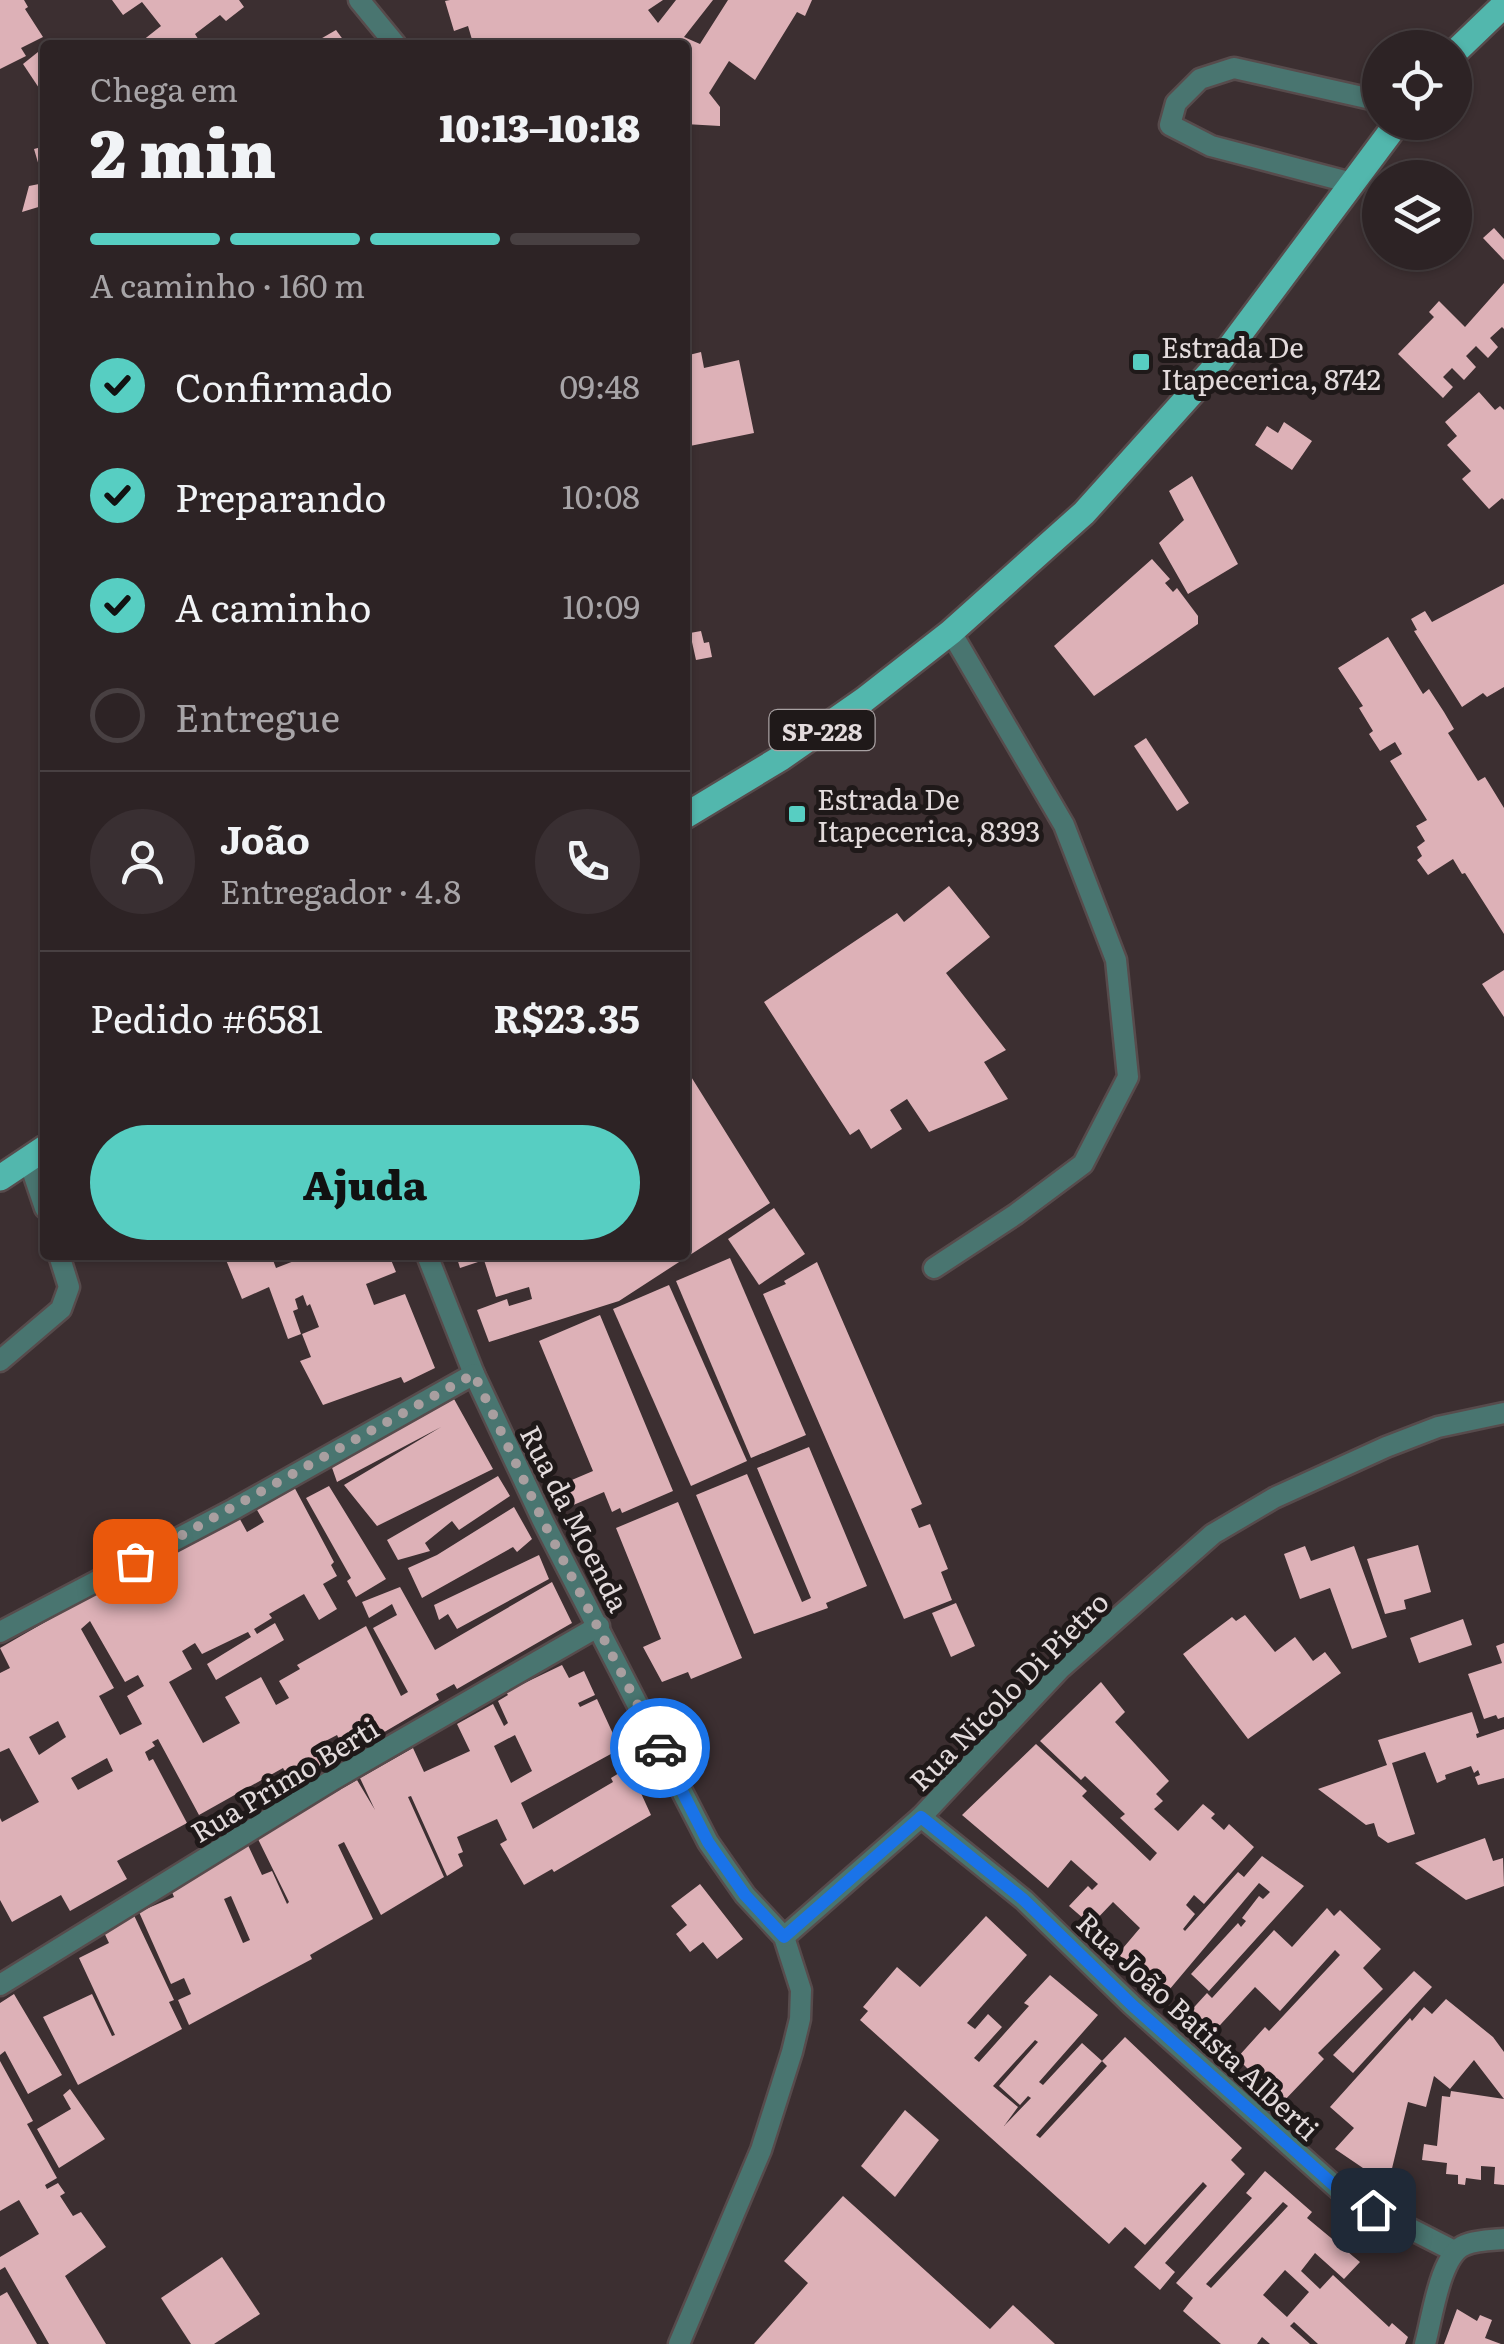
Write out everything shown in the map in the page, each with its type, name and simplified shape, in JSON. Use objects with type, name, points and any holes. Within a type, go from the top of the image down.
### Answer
[{"type":"main road","points":[[1472,36],[1504,5]]},
{"type":"main road","name":"SP-228","points":[[690,813],[782,758],[864,700],[950,632],[1084,513],[1216,366],[1384,140]]},
{"type":"main road","points":[[0,1178],[36,1153]]},
{"type":"street","points":[[359,0],[392,40]]},
{"type":"street","points":[[1352,183],[1211,146],[1170,124],[1176,103],[1200,79],[1234,68],[1362,97]]},
{"type":"street","points":[[934,1268],[1083,1164],[1128,1078],[1116,960],[1064,825],[950,632]]},
{"type":"street","points":[[0,1361],[61,1309],[69,1287],[61,1260]]},
{"type":"street","name":"Rua da Moenda","points":[[428,1260],[474,1374],[543,1521],[708,1842],[745,1895],[784,1937],[801,1990],[800,2018],[792,2052],[760,2150],[679,2344]]},
{"type":"street","points":[[0,1632],[234,1509],[474,1374]]},
{"type":"street","name":"Rua Nicolo Di Pietro","points":[[784,1937],[921,1817],[1061,1668],[1213,1534],[1274,1498],[1386,1446],[1438,1427],[1504,1415]]},
{"type":"street","name":"Rua Primo Berti","points":[[0,1985],[334,1779],[599,1626]]},
{"type":"street","name":"Rua João Batista Alberti","points":[[921,1817],[1024,1900],[1132,2005],[1346,2196],[1454,2251]]},
{"type":"street","points":[[1424,2344],[1444,2268],[1454,2251],[1465,2244],[1504,2239]]},
{"type":"building","points":[[0,0],[24,0],[28,7],[25,9],[43,37],[21,48],[26,56],[0,69]]},
{"type":"building","points":[[112,0],[239,0],[244,7],[226,21],[220,15],[195,34],[199,40],[143,40],[161,26],[142,2],[123,15]]},
{"type":"building","points":[[663,0],[648,10],[658,23],[676,0],[713,0],[684,37],[700,44],[728,0],[812,0],[805,16],[797,12],[755,80],[729,61],[709,93],[720,107],[720,126],[690,124],[690,40],[472,40],[468,26],[454,31],[445,1]]},
{"type":"building","points":[[336,30],[343,40],[319,40]]},
{"type":"building","points":[[40,50],[39,88],[23,64]]},
{"type":"building","points":[[40,147],[40,169],[34,149]]},
{"type":"building","points":[[40,184],[40,207],[22,212],[29,186]]},
{"type":"building","points":[[1494,228],[1504,239],[1504,260],[1483,238]]},
{"type":"building","points":[[1504,283],[1504,329],[1490,338],[1498,347],[1488,358],[1476,346],[1466,356],[1476,367],[1464,380],[1452,368],[1443,377],[1453,387],[1443,398],[1398,354],[1434,317],[1429,312],[1439,301],[1465,327]]},
{"type":"building","points":[[701,352],[704,368],[739,360],[754,433],[690,446],[690,355]]},
{"type":"building","points":[[1479,392],[1495,410],[1500,406],[1504,410],[1504,500],[1489,509],[1462,479],[1471,471],[1447,445],[1457,436],[1445,422]]},
{"type":"building","points":[[1284,422],[1312,441],[1292,470],[1255,445],[1267,426],[1278,433]]},
{"type":"building","points":[[1192,476],[1238,564],[1188,594],[1159,543],[1184,520],[1169,491]]},
{"type":"building","points":[[1152,559],[1170,579],[1165,583],[1173,592],[1177,588],[1198,616],[1198,624],[1094,696],[1054,646]]},
{"type":"building","points":[[1504,584],[1504,687],[1487,697],[1483,693],[1462,707],[1414,631],[1417,630],[1411,619],[1425,611],[1432,622]]},
{"type":"building","points":[[701,631],[704,643],[709,642],[712,657],[696,660],[690,633]]},
{"type":"building","points":[[1388,637],[1423,694],[1429,689],[1444,712],[1454,729],[1448,733],[1478,781],[1485,777],[1504,808],[1504,934],[1453,859],[1428,875],[1417,860],[1422,856],[1417,847],[1425,841],[1416,826],[1427,820],[1390,761],[1402,754],[1395,742],[1380,751],[1359,708],[1363,706],[1338,668]]},
{"type":"building","points":[[1146,738],[1189,803],[1177,811],[1134,746]]},
{"type":"building","points":[[949,886],[990,937],[946,973],[1006,1050],[984,1062],[1008,1099],[929,1132],[907,1099],[890,1110],[902,1129],[871,1149],[859,1129],[850,1135],[764,1002],[897,913],[904,922]]},
{"type":"building","points":[[1504,970],[1504,1017],[1482,984]]},
{"type":"building","points":[[690,1075],[770,1203],[690,1255]]},
{"type":"building","points":[[774,1208],[805,1254],[759,1285],[728,1239]]},
{"type":"building","points":[[730,1258],[806,1435],[751,1458],[676,1281]]},
{"type":"building","points":[[226,1260],[273,1260],[276,1268],[294,1260],[391,1260],[396,1272],[366,1284],[374,1305],[405,1294],[435,1368],[404,1383],[401,1377],[323,1405],[300,1361],[311,1357],[302,1334],[319,1327],[310,1304],[307,1306],[303,1295],[295,1299],[298,1309],[293,1311],[301,1334],[288,1339],[269,1287],[242,1299]]},
{"type":"building","points":[[458,1260],[484,1260],[460,1268]]},
{"type":"building","points":[[484,1260],[682,1260],[619,1301],[489,1342],[477,1310],[507,1299],[509,1306],[532,1299],[529,1287],[496,1297]]},
{"type":"building","points":[[817,1262],[922,1504],[911,1509],[919,1528],[930,1524],[948,1569],[941,1572],[952,1600],[904,1619],[763,1294],[786,1284],[784,1281]]},
{"type":"building","points":[[669,1285],[747,1461],[691,1486],[613,1309]]},
{"type":"building","points":[[600,1315],[673,1491],[622,1513],[620,1508],[612,1512],[604,1492],[571,1506],[560,1485],[593,1471],[539,1341]]},
{"type":"building","points":[[449,1390],[493,1469],[377,1526],[344,1485],[441,1427],[337,1482],[329,1459]]},
{"type":"building","points":[[809,1447],[867,1586],[826,1603],[828,1608],[754,1634],[696,1495],[747,1474],[802,1602],[811,1598],[757,1468]]},
{"type":"building","points":[[498,1476],[510,1496],[459,1530],[452,1521],[425,1543],[430,1551],[398,1560],[387,1540]]},
{"type":"building","points":[[291,1481],[334,1562],[331,1565],[337,1576],[323,1584],[337,1609],[319,1620],[304,1594],[269,1614],[272,1618],[254,1629],[257,1634],[275,1623],[284,1640],[216,1680],[207,1664],[251,1637],[248,1632],[202,1654],[195,1643],[182,1651],[192,1669],[169,1682],[203,1743],[240,1723],[225,1697],[261,1677],[276,1705],[289,1698],[279,1681],[300,1669],[297,1665],[366,1626],[401,1696],[408,1692],[373,1628],[397,1615],[392,1604],[369,1618],[362,1602],[400,1587],[435,1650],[552,1582],[572,1623],[457,1689],[454,1684],[436,1694],[439,1700],[357,1748],[352,1739],[342,1745],[337,1735],[318,1745],[328,1764],[292,1785],[283,1768],[199,1815],[158,1739],[152,1742],[155,1746],[145,1752],[149,1761],[153,1759],[187,1823],[117,1861],[127,1879],[70,1911],[61,1895],[12,1922],[0,1900],[0,1818],[2,1822],[39,1802],[9,1748],[0,1752],[0,1673],[10,1668],[0,1648],[113,1583],[124,1601],[160,1581],[150,1562],[236,1512],[247,1532],[264,1522],[253,1503]],"holes":[[[90,1621],[125,1682],[138,1675],[144,1686],[127,1696],[142,1724],[120,1735],[99,1696],[114,1688],[81,1629]],[[58,1721],[66,1737],[39,1755],[29,1737]],[[107,1758],[113,1771],[78,1790],[71,1778]]]},
{"type":"building","points":[[329,1486],[386,1579],[356,1597],[347,1581],[351,1578],[306,1498]]},
{"type":"building","points":[[678,1502],[742,1658],[691,1679],[688,1672],[662,1682],[643,1647],[661,1639],[616,1528]]},
{"type":"building","points":[[514,1507],[532,1539],[517,1552],[513,1547],[422,1598],[408,1568],[437,1555]]},
{"type":"building","points":[[1418,1545],[1431,1592],[1404,1600],[1406,1609],[1385,1614],[1367,1559]]},
{"type":"building","points":[[1305,1546],[1311,1561],[1354,1546],[1387,1637],[1352,1649],[1330,1588],[1300,1599],[1284,1554]]},
{"type":"building","points":[[539,1555],[549,1579],[457,1629],[448,1614],[439,1620],[434,1605]]},
{"type":"building","points":[[956,1603],[975,1646],[951,1657],[932,1613]]},
{"type":"building","points":[[1245,1615],[1275,1652],[1295,1637],[1313,1661],[1325,1652],[1341,1673],[1248,1739],[1183,1654],[1232,1617],[1236,1621]]},
{"type":"building","points":[[1463,1619],[1472,1645],[1419,1663],[1410,1638]]},
{"type":"building","points":[[1504,1643],[1504,1717],[1484,1719],[1468,1674],[1502,1663],[1496,1646]]},
{"type":"building","points":[[562,1665],[569,1678],[584,1671],[595,1695],[578,1703],[580,1707],[597,1699],[620,1749],[521,1803],[533,1829],[613,1782],[611,1778],[629,1767],[651,1815],[554,1872],[552,1869],[524,1885],[500,1844],[507,1840],[497,1819],[457,1837],[463,1866],[447,1876],[411,1796],[408,1797],[444,1877],[381,1915],[344,1842],[338,1845],[373,1919],[310,1955],[312,1959],[189,2025],[178,2000],[191,1994],[184,1978],[171,1984],[139,1912],[174,1897],[170,1887],[247,1843],[262,1875],[272,1871],[287,1904],[257,1837],[357,1780],[375,1810],[360,1778],[413,1748],[424,1772],[470,1751],[457,1724],[493,1704],[504,1726],[508,1723],[498,1701],[508,1695],[506,1692]],"holes":[[[515,1735],[532,1771],[511,1783],[494,1746]],[[231,1896],[250,1940],[243,1943],[224,1899]]]},
{"type":"building","points":[[1101,1682],[1125,1712],[1115,1722],[1169,1781],[1156,1794],[1163,1801],[1154,1809],[1178,1831],[1203,1804],[1215,1814],[1211,1818],[1224,1830],[1229,1824],[1254,1847],[1204,1904],[1194,1895],[1186,1905],[1195,1914],[1183,1929],[1238,1872],[1244,1877],[1262,1856],[1304,1886],[1209,1991],[1191,1974],[1238,1923],[1241,1927],[1246,1921],[1242,1918],[1259,1896],[1263,1899],[1270,1892],[1259,1883],[1164,1996],[1118,1954],[1140,1928],[1113,1902],[1091,1925],[1069,1906],[1088,1886],[1092,1890],[1098,1884],[1071,1860],[1048,1888],[962,1815],[1036,1744],[1087,1791],[1082,1796],[1150,1861],[1157,1853],[1120,1818],[1125,1814],[1040,1741]]},
{"type":"building","points":[[1472,1712],[1477,1738],[1504,1729],[1504,1778],[1478,1785],[1475,1777],[1480,1775],[1471,1766],[1445,1775],[1446,1779],[1437,1783],[1425,1752],[1392,1763],[1415,1834],[1388,1843],[1378,1836],[1374,1823],[1366,1825],[1318,1789],[1387,1765],[1378,1740]]},
{"type":"building","points":[[1485,1838],[1493,1861],[1503,1858],[1504,1886],[1466,1900],[1415,1863]]},
{"type":"building","points":[[700,1884],[743,1939],[717,1959],[703,1942],[690,1952],[676,1934],[687,1925],[671,1906]]},
{"type":"building","points":[[1327,1908],[1334,1916],[1340,1910],[1381,1949],[1363,1968],[1383,1989],[1318,2053],[1324,2059],[1282,2103],[1237,2058],[1265,2027],[1269,2031],[1340,1955],[1335,1950],[1280,2011],[1255,1987],[1210,2036],[1186,2016],[1207,1993],[1212,1998],[1274,1930],[1292,1947]]},
{"type":"building","points":[[131,1909],[174,2000],[169,2002],[182,2029],[78,2085],[43,2017],[92,1994],[112,2036],[115,2035],[79,1958],[109,1943],[101,1926]]},
{"type":"building","points":[[986,1916],[1027,1955],[967,2023],[975,2029],[988,2014],[1002,2027],[974,2058],[979,2062],[1029,2006],[1024,2003],[1050,1975],[1098,2015],[1039,2082],[1043,2085],[1082,2043],[1102,2061],[1125,2037],[1242,2148],[1231,2160],[1245,2174],[1165,2263],[1175,2272],[1160,2290],[1134,2267],[1207,2186],[1203,2182],[1145,2245],[1125,2227],[1109,2244],[860,2020],[868,2011],[863,2007],[897,1967],[920,1987]],"holes":[[[1035,2040],[1038,2042],[999,2086],[1020,2105],[1028,2096],[1031,2098],[1004,2126],[1018,2107],[993,2086]],[[1102,2061],[1107,2066],[1040,2138],[1036,2135]]]},
{"type":"building","points":[[1414,1971],[1432,1987],[1353,2073],[1333,2055]]},
{"type":"building","points":[[14,1994],[62,2075],[28,2094],[5,2051],[0,2055],[0,2003]]},
{"type":"building","points":[[1446,1999],[1493,2037],[1504,2052],[1504,2099],[1474,2060],[1450,2089],[1434,2076],[1426,2107],[1408,2102],[1388,2185],[1335,2149],[1354,2128],[1330,2107],[1410,2018],[1412,2021],[1424,2007],[1432,2014]]},
{"type":"building","points":[[0,2061],[33,2121],[27,2124],[57,2178],[45,2185],[47,2189],[58,2183],[65,2193],[60,2196],[73,2216],[81,2212],[106,2247],[65,2276],[106,2344],[49,2344],[5,2267],[0,2270],[0,2257],[39,2234],[19,2200],[0,2211]]},
{"type":"building","points":[[70,2089],[105,2139],[59,2168],[37,2129],[71,2109],[63,2095]]},
{"type":"building","points":[[1451,2091],[1504,2099],[1504,2185],[1494,2184],[1495,2167],[1481,2166],[1481,2180],[1466,2178],[1465,2185],[1458,2184],[1458,2175],[1446,2174],[1447,2163],[1422,2160],[1424,2144],[1437,2146],[1442,2096],[1450,2097]]},
{"type":"building","points":[[905,2110],[939,2140],[895,2197],[861,2166]]},
{"type":"building","points":[[1265,2171],[1312,2212],[1307,2218],[1360,2262],[1344,2279],[1315,2253],[1301,2271],[1320,2289],[1333,2275],[1389,2327],[1392,2323],[1408,2337],[1405,2344],[1318,2344],[1294,2322],[1290,2326],[1310,2344],[1270,2344],[1262,2337],[1257,2344],[1221,2344],[1183,2311],[1193,2298],[1176,2283],[1252,2198],[1246,2193]],"holes":[[[1283,2202],[1288,2206],[1211,2288],[1206,2284]],[[1285,2270],[1309,2292],[1287,2317],[1263,2295]]]},
{"type":"building","points":[[843,2196],[990,2329],[1013,2305],[1055,2344],[754,2344],[808,2283],[784,2261]]},
{"type":"building","points":[[222,2257],[260,2314],[214,2344],[191,2344],[161,2298]]},
{"type":"building","points":[[7,2292],[37,2344],[0,2344],[0,2296]]},
{"type":"building","points":[[1457,2309],[1477,2321],[1480,2315],[1492,2320],[1485,2338],[1501,2344],[1444,2344]]},
{"type":"way so far","points":[[135,1561],[474,1374],[543,1521],[660,1748]]},
{"type":"place","name":"Estrada De Itapecerica, 8742","points":[[1141,362]]},
{"type":"place","name":"Estrada De Itapecerica, 8393","points":[[797,814]]},
{"type":"route","points":[[660,1748],[708,1842],[745,1895],[784,1937],[921,1817],[1024,1900],[1132,2005],[1346,2196],[1373,2210]]}]
